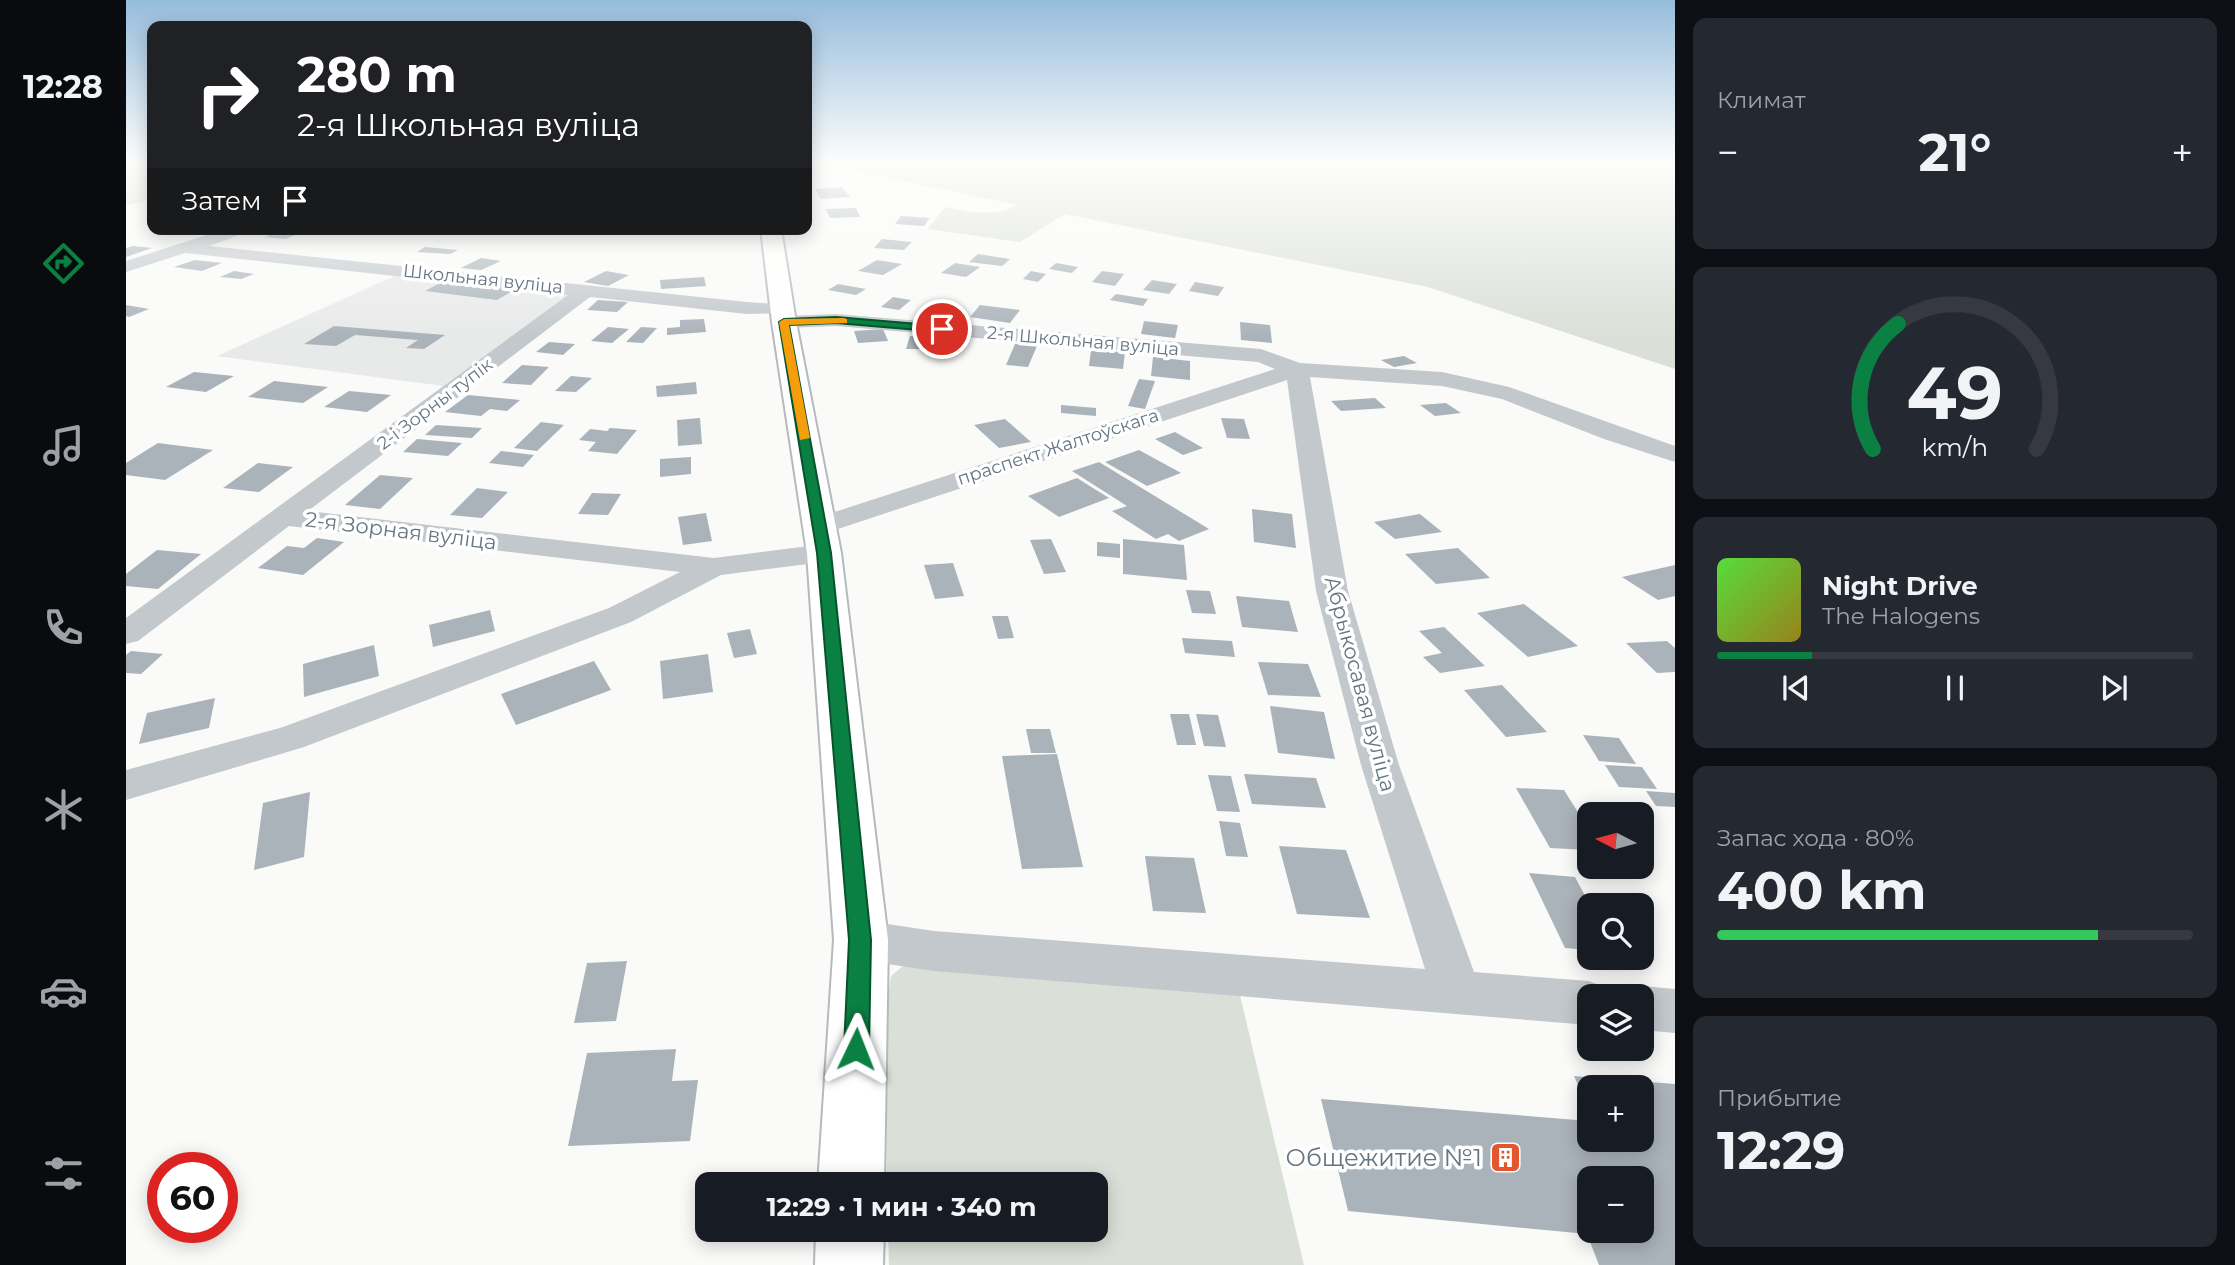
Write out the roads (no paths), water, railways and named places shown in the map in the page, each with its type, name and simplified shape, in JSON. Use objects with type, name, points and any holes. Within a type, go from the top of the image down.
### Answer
[{"type":"main road","points":[[772,235],[822,539],[860,940],[852,1172]]},
{"type":"main road","points":[[849,1265],[850,1242]]},
{"type":"street","points":[[126,267],[223,235]]},
{"type":"street","name":"Школьная вуліца","points":[[183,248],[587,290],[747,308],[783,315]]},
{"type":"street","name":"2-і Зорны тупік","points":[[283,517],[587,290]]},
{"type":"street","name":"2-я Школьная вуліца","points":[[783,315],[1261,356],[1297,369]]},
{"type":"street","points":[[1297,369],[1442,379],[1509,394],[1613,435],[1675,454]]},
{"type":"street","name":"праспект Жалтоўскага","points":[[822,539],[1297,369]]},
{"type":"street","name":"Абрыкосавая вуліца","points":[[1297,369],[1332,591],[1380,765],[1457,992]]},
{"type":"street","name":"2-я Зорная вуліца","points":[[126,634],[283,517],[714,567]]},
{"type":"street","name":"2-я Зорная вуліца","points":[[126,785],[304,733],[620,615],[714,567],[822,539]]},
{"type":"street","points":[[860,940],[934,951],[1577,1002]]},
{"type":"street","points":[[1654,1009],[1675,1011]]},
{"type":"place","name":"Общежитие №1","points":[[1505,1158]]}]
